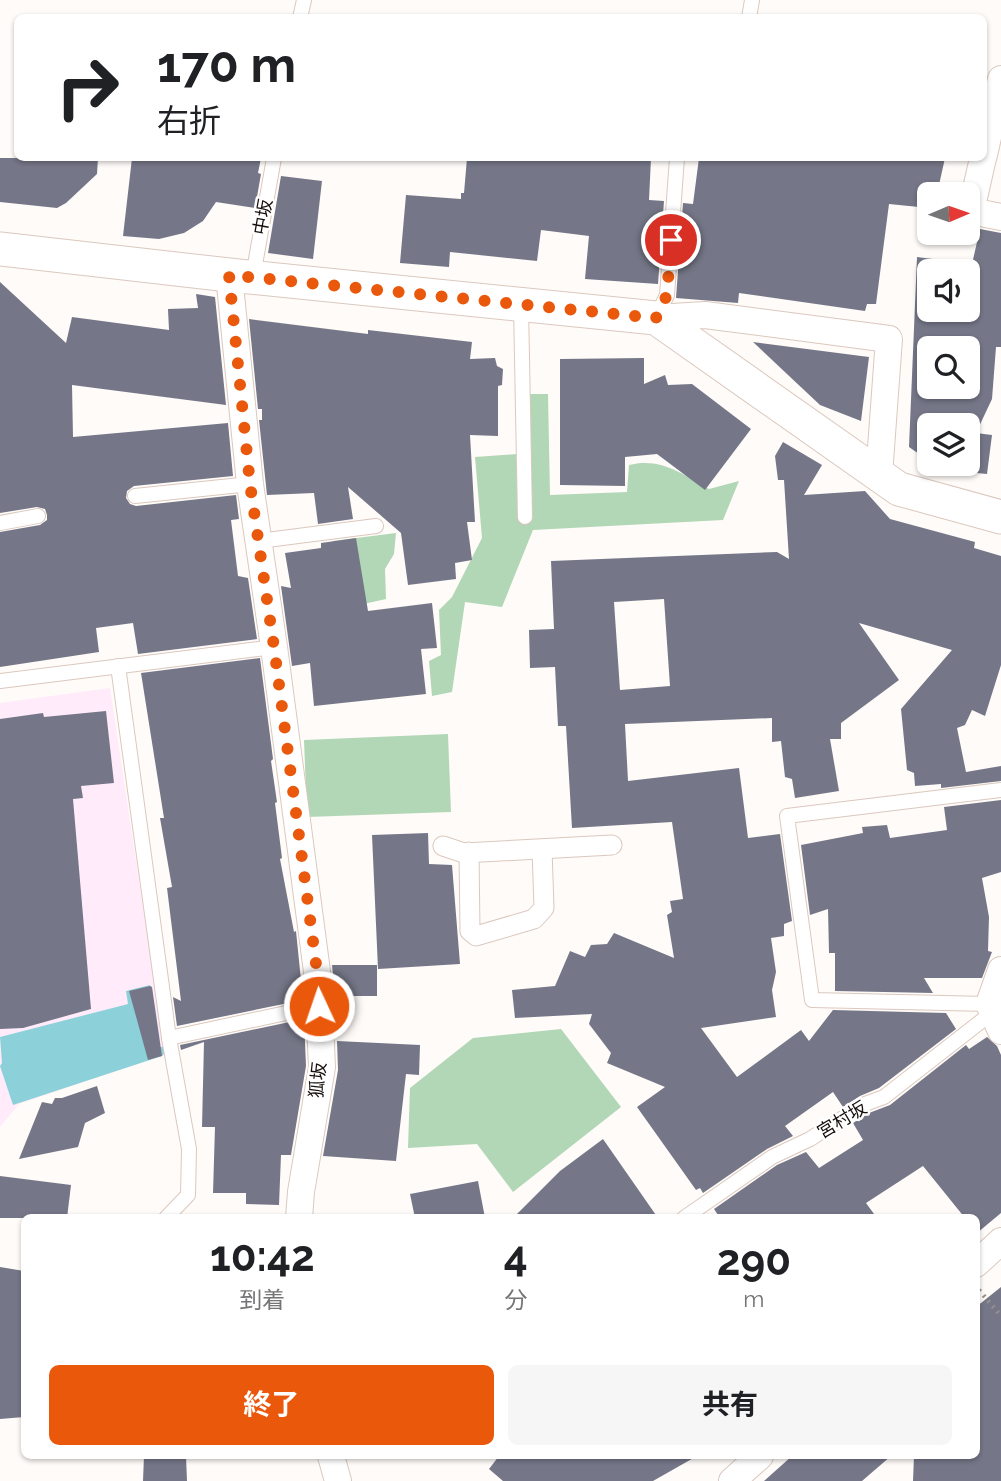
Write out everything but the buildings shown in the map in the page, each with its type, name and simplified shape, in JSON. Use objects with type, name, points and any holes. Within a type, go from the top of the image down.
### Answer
[{"type":"street","points":[[987,139],[1001,79]]},
{"type":"street","points":[[982,161],[971,211],[1001,217]]},
{"type":"street","points":[[0,249],[656,318],[705,315],[889,339],[879,475]]},
{"type":"street","name":"狐坂","points":[[241,275],[250,484],[318,979],[322,1067],[299,1214]]},
{"type":"street","points":[[656,318],[899,489],[1001,517]]},
{"type":"street","points":[[443,846],[469,852],[612,845]]},
{"type":"street","points":[[469,852],[470,931],[476,936],[534,919],[544,908],[542,849]]},
{"type":"street","points":[[994,1015],[1001,970]]},
{"type":"street","points":[[980,1260],[1001,1241]]},
{"type":"street","points":[[332,1459],[338,1481]]},
{"type":"street","points":[[732,1481],[758,1459]]},
{"type":"lane","name":"中坂","points":[[241,275],[273,161]]},
{"type":"lane","points":[[656,318],[667,295],[677,161]]},
{"type":"lane","points":[[521,303],[524,517]]},
{"type":"lane","points":[[135,496],[250,484]]},
{"type":"lane","points":[[0,523],[38,516]]},
{"type":"lane","points":[[259,541],[376,526]]},
{"type":"lane","points":[[0,681],[274,647]]},
{"type":"lane","points":[[118,666],[169,1038],[189,1149],[188,1195],[170,1214]]},
{"type":"lane","points":[[994,1015],[813,1000],[787,816],[1001,790]]},
{"type":"lane","points":[[169,1038],[319,1006]]},
{"type":"lane","name":"宮村坂","points":[[690,1214],[772,1157],[810,1139],[864,1104],[884,1097],[994,1015]]},
{"type":"path","points":[[980,1292],[1001,1316]]},
{"type":"shaded area","points":[[110,688],[165,1054],[19,1104],[0,1127],[0,703]]},
{"type":"green space","points":[[518,394],[548,394],[550,495],[627,492],[629,465],[640,463],[671,468],[709,489],[739,481],[723,520],[533,530],[502,607],[465,602],[452,692],[432,696],[429,661],[441,655],[439,610],[452,597],[482,538],[475,457],[517,454]]},
{"type":"green space","points":[[396,533],[394,554],[385,569],[386,599],[359,605],[334,550],[333,541]]},
{"type":"green space","points":[[448,734],[451,812],[307,817],[304,740]]},
{"type":"green space","points":[[561,1029],[621,1107],[513,1192],[477,1144],[408,1148],[410,1088],[473,1038]]},
{"type":"water","points":[[150,985],[160,1047],[163,1047],[165,1053],[162,1056],[13,1105],[0,1066],[0,1037],[128,1004],[126,991]]},
{"type":"route","points":[[319,1006],[318,979],[250,484],[229,275],[656,318],[667,295],[671,240]]}]
